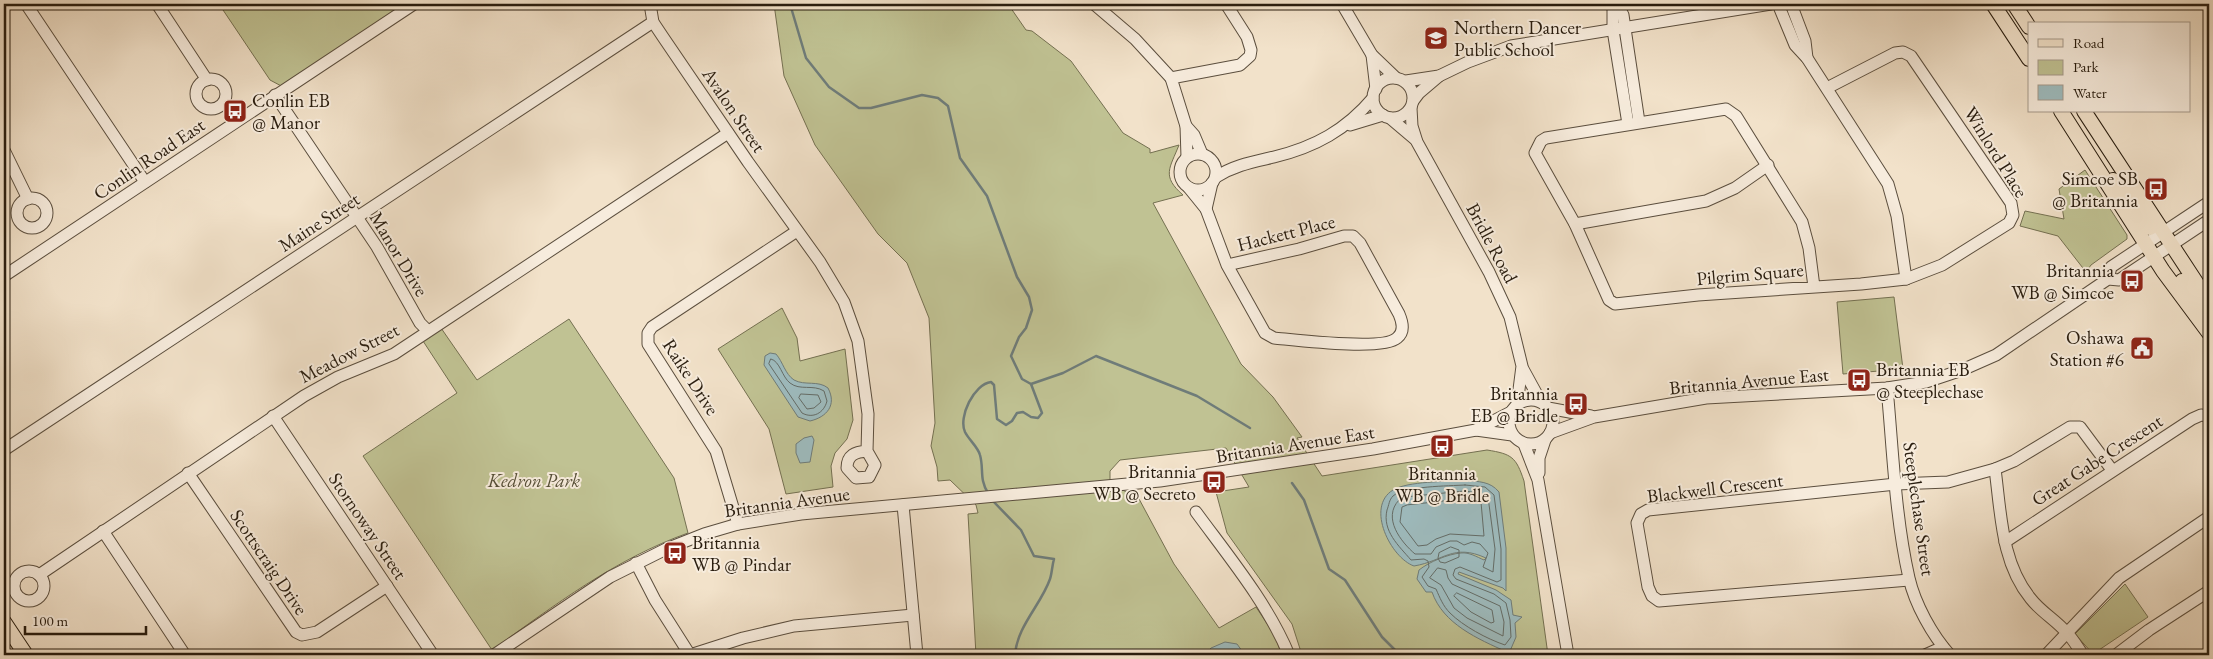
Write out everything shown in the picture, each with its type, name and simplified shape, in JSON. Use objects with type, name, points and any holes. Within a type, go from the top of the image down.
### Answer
[{"type":"main road","points":[[1992,4],[2028,58]]},
{"type":"main road","points":[[2014,4],[2028,25]]},
{"type":"main road","points":[[2062,112],[2084,151],[2145,243],[2209,302]]},
{"type":"main road","points":[[2085,112],[2160,234],[2157,254],[2209,333]]},
{"type":"main road","points":[[2084,151],[2118,185],[2146,224],[2160,234]]},
{"type":"main road","points":[[2157,254],[2209,316]]},
{"type":"main road","points":[[4,622],[26,655]]},
{"type":"street","points":[[26,4],[145,182]]},
{"type":"street","points":[[157,4],[207,80]]},
{"type":"street","name":"Conlin Road East","points":[[4,276],[414,4]]},
{"type":"street","name":"Avalon Street","points":[[650,4],[654,22],[728,133],[835,284],[852,319],[865,384],[868,428],[867,451]]},
{"type":"street","points":[[1094,4],[1135,39],[1171,78],[1186,126],[1187,157]]},
{"type":"street","points":[[1171,78],[1240,65],[1250,56],[1251,50],[1247,37],[1226,4]]},
{"type":"street","points":[[1342,4],[1372,55],[1412,89],[1412,105]]},
{"type":"street","points":[[1615,4],[1634,123]]},
{"type":"street","points":[[1346,126],[1374,94],[1383,80],[1439,76],[1511,46],[1771,4]]},
{"type":"street","points":[[1778,4],[1795,45],[1807,58],[1828,88],[1888,184],[1897,216],[1906,278]]},
{"type":"street","points":[[1791,4],[1805,41],[1807,58]]},
{"type":"street","name":"Maine Street","points":[[4,450],[654,22]]},
{"type":"street","name":"Winlord Place","points":[[1814,287],[1870,284],[1906,278],[1942,265],[2005,226],[2013,215],[2011,203],[1911,56],[1903,52],[1896,53],[1828,88]]},
{"type":"street","points":[[1372,55],[1375,106],[1386,117]]},
{"type":"street","points":[[1238,165],[1194,154],[1187,157],[1181,164],[1180,174],[1182,180],[1189,188],[1201,190],[1238,165],[1276,156],[1306,146],[1346,126],[1386,117],[1402,116],[1412,105],[1419,93],[1439,76]]},
{"type":"street","name":"Manor Drive","points":[[276,95],[377,247],[420,323],[427,330]]},
{"type":"street","name":"Bridle Road","points":[[1412,105],[1412,126],[1417,142],[1502,298],[1516,336],[1522,366],[1545,405]]},
{"type":"street","name":"Pilgrim Square","points":[[1726,109],[1736,116],[1802,222],[1809,248],[1814,287],[1615,304],[1609,300],[1575,224],[1538,162],[1536,153],[1537,148],[1546,138],[1634,123],[1726,109]]},
{"type":"street","name":"Bridle Road","points":[[1386,117],[1417,142]]},
{"type":"street","points":[[1186,126],[1206,156],[1215,165],[1214,180],[1206,209]]},
{"type":"street","name":"Meadow Street","points":[[39,575],[273,416],[322,385],[394,354],[427,330],[728,133]]},
{"type":"street","points":[[4,150],[28,199]]},
{"type":"street","points":[[1575,224],[1711,199],[1735,188],[1768,165]]},
{"type":"street","name":"Hackett Place","points":[[1189,188],[1206,209],[1227,265],[1261,328],[1274,338],[1366,344],[1394,340],[1400,334],[1402,320],[1360,243],[1353,236],[1344,236],[1299,249],[1227,265]]},
{"type":"street","points":[[2108,279],[2111,267],[2209,202]]},
{"type":"street","name":"Britannia Avenue East","points":[[1548,436],[1594,416],[1706,398],[1887,388],[1934,379],[1962,370],[1996,355],[2108,279],[2119,280],[2209,220]]},
{"type":"street","name":"Raike Drive","points":[[738,524],[716,451],[648,344],[647,338],[652,327],[797,231]]},
{"type":"street","name":"Bridle Road","points":[[1514,408],[1522,366]]},
{"type":"street","name":"Steeplechase Street","points":[[1887,388],[1896,484],[1909,580],[1925,618],[1946,651]]},
{"type":"street","points":[[1538,480],[1539,458],[1553,423],[1545,405],[1529,400],[1514,408],[1508,425],[1512,435],[1524,444],[1538,480],[1568,655]]},
{"type":"street","name":"Britannia Avenue East","points":[[1545,405],[1594,416]]},
{"type":"street","name":"Britannia Avenue East","points":[[1476,430],[1514,408]]},
{"type":"street","name":"Great Gabe Crescent","points":[[2005,542],[2192,419],[2201,414],[2209,416]]},
{"type":"street","name":"Stornoway Street","points":[[273,416],[433,655]]},
{"type":"street","points":[[1896,484],[1948,482],[1995,469],[2014,461],[2070,427],[2080,427],[2112,470]]},
{"type":"street","name":"Britannia Avenue East","points":[[1119,486],[1190,478],[1373,450],[1476,430],[1512,435]]},
{"type":"street","points":[[1524,444],[1535,444],[1548,436]]},
{"type":"street","points":[[1995,469],[2005,542],[2012,567],[2024,590],[2044,614],[2067,632],[2083,655]]},
{"type":"street","name":"Scottscraig Drive","points":[[188,473],[296,632],[302,635],[317,632],[387,586]]},
{"type":"street","name":"Blackwell Crescent","points":[[1896,484],[1648,510],[1641,514],[1637,523],[1648,587],[1652,596],[1659,601],[1909,580]]},
{"type":"street","name":"Britannia Avenue","points":[[494,655],[589,590],[636,563],[698,536],[738,524],[801,514],[1119,486]]},
{"type":"street","points":[[903,505],[917,655]]},
{"type":"street","points":[[1196,512],[1263,607],[1282,637],[1289,655]]},
{"type":"street","points":[[2046,655],[2119,578],[2209,517]]},
{"type":"street","points":[[103,531],[185,655]]},
{"type":"street","points":[[636,563],[655,600],[690,655],[743,638],[794,626],[913,615]]},
{"type":"street","points":[[2116,655],[2149,630],[2209,591]]},
{"type":"street","points":[[1925,655],[1946,651]]},
{"type":"green space","points":[[219,4],[412,4],[285,88],[270,80]]},
{"type":"green space","points":[[774,4],[1008,4],[1026,30],[1032,31],[1071,61],[1123,133],[1150,149],[1150,153],[1179,145],[1169,172],[1172,182],[1183,195],[1153,203],[1241,364],[1273,397],[1302,437],[1297,438],[1322,476],[1487,450],[1508,455],[1515,462],[1524,481],[1548,655],[1336,655],[1333,653],[1302,655],[1292,624],[1227,533],[1216,492],[1249,487],[1226,448],[1120,460],[1110,471],[1110,482],[1131,495],[1132,500],[1138,497],[1174,564],[1219,628],[1256,607],[1274,634],[1282,655],[976,655],[968,514],[978,513],[976,505],[950,480],[938,481],[937,467],[931,446],[935,423],[929,318],[907,263],[878,234],[815,145],[784,76]]},
{"type":"green space","points":[[2085,170],[2127,235],[2127,239],[2091,265],[2086,272],[2058,236],[2020,226],[2025,211],[2064,219],[2059,189]]},
{"type":"green space","points":[[1894,297],[1903,369],[1843,374],[1837,302]]},
{"type":"green space","points":[[782,308],[797,338],[800,361],[845,349],[853,420],[847,439],[835,453],[831,466],[833,487],[786,494],[769,429],[718,349]]},
{"type":"green space","name":"Kedron Park","points":[[569,319],[674,478],[688,533],[635,556],[586,584],[492,650],[363,456],[457,393],[423,341],[441,328],[477,380]]},
{"type":"green space","points":[[2125,584],[2148,617],[2093,654],[2075,634]]},
{"type":"water","points":[[770,353],[776,354],[788,375],[794,380],[803,383],[820,384],[828,388],[831,394],[831,405],[826,413],[810,421],[798,417],[764,365],[765,356]]},
{"type":"water","points":[[812,436],[814,440],[810,462],[800,463],[796,453],[796,444],[804,438]]},
{"type":"water","points":[[1465,480],[1488,484],[1499,492],[1506,548],[1506,591],[1503,588],[1459,572],[1458,574],[1496,590],[1511,600],[1513,615],[1522,617],[1515,623],[1516,637],[1510,651],[1507,652],[1473,636],[1453,622],[1437,603],[1432,592],[1426,592],[1417,579],[1419,570],[1423,567],[1450,555],[1464,553],[1484,560],[1486,558],[1465,552],[1449,554],[1414,566],[1397,553],[1384,531],[1381,519],[1381,508],[1385,498],[1393,490],[1417,483]]},
{"type":"water","points":[[1225,642],[1237,644],[1245,655],[1204,655],[1211,648]]},
{"type":"waterway","points":[[790,4],[806,58],[829,87],[859,108],[871,108],[922,95],[938,98],[948,106],[960,158],[987,196],[1017,277],[1029,297],[1032,310],[1026,328],[1019,337],[1011,356],[1022,379],[1031,384],[1042,413],[1038,418],[1031,417],[1023,412],[1017,413],[1012,421],[1006,425],[997,419],[994,385],[991,382],[985,384],[973,395],[964,418],[963,426],[965,432],[980,455],[983,479],[988,493]]},
{"type":"waterway","points":[[1031,384],[1063,373],[1096,356],[1197,396],[1250,428]]},
{"type":"waterway","points":[[1292,483],[1304,500],[1329,569],[1345,580],[1382,637],[1400,655]]},
{"type":"waterway","points":[[992,500],[1021,530],[1034,556],[1054,559],[1046,589],[1020,635],[1015,655]]},
{"type":"waterway","points":[[4,649],[8,655]]},
{"type":"place","name":"Northern Dancer Public School","points":[[1436,38]]},
{"type":"place","name":"Conlin EB @ Manor","points":[[235,111]]},
{"type":"place","name":"Simcoe SB @ Britannia","points":[[2156,189]]},
{"type":"place","name":"Britannia WB @ Simcoe","points":[[2132,281]]},
{"type":"place","name":"Oshawa Station #6","points":[[2142,348]]},
{"type":"place","name":"Britannia EB @ Steeplechase","points":[[1859,380]]},
{"type":"place","name":"Britannia EB @ Bridle","points":[[1576,404]]},
{"type":"place","name":"Britannia WB @ Bridle","points":[[1442,446]]},
{"type":"place","name":"Britannia WB @ Secreto","points":[[1214,482]]},
{"type":"place","name":"Britannia WB @ Pindar","points":[[675,553]]}]
